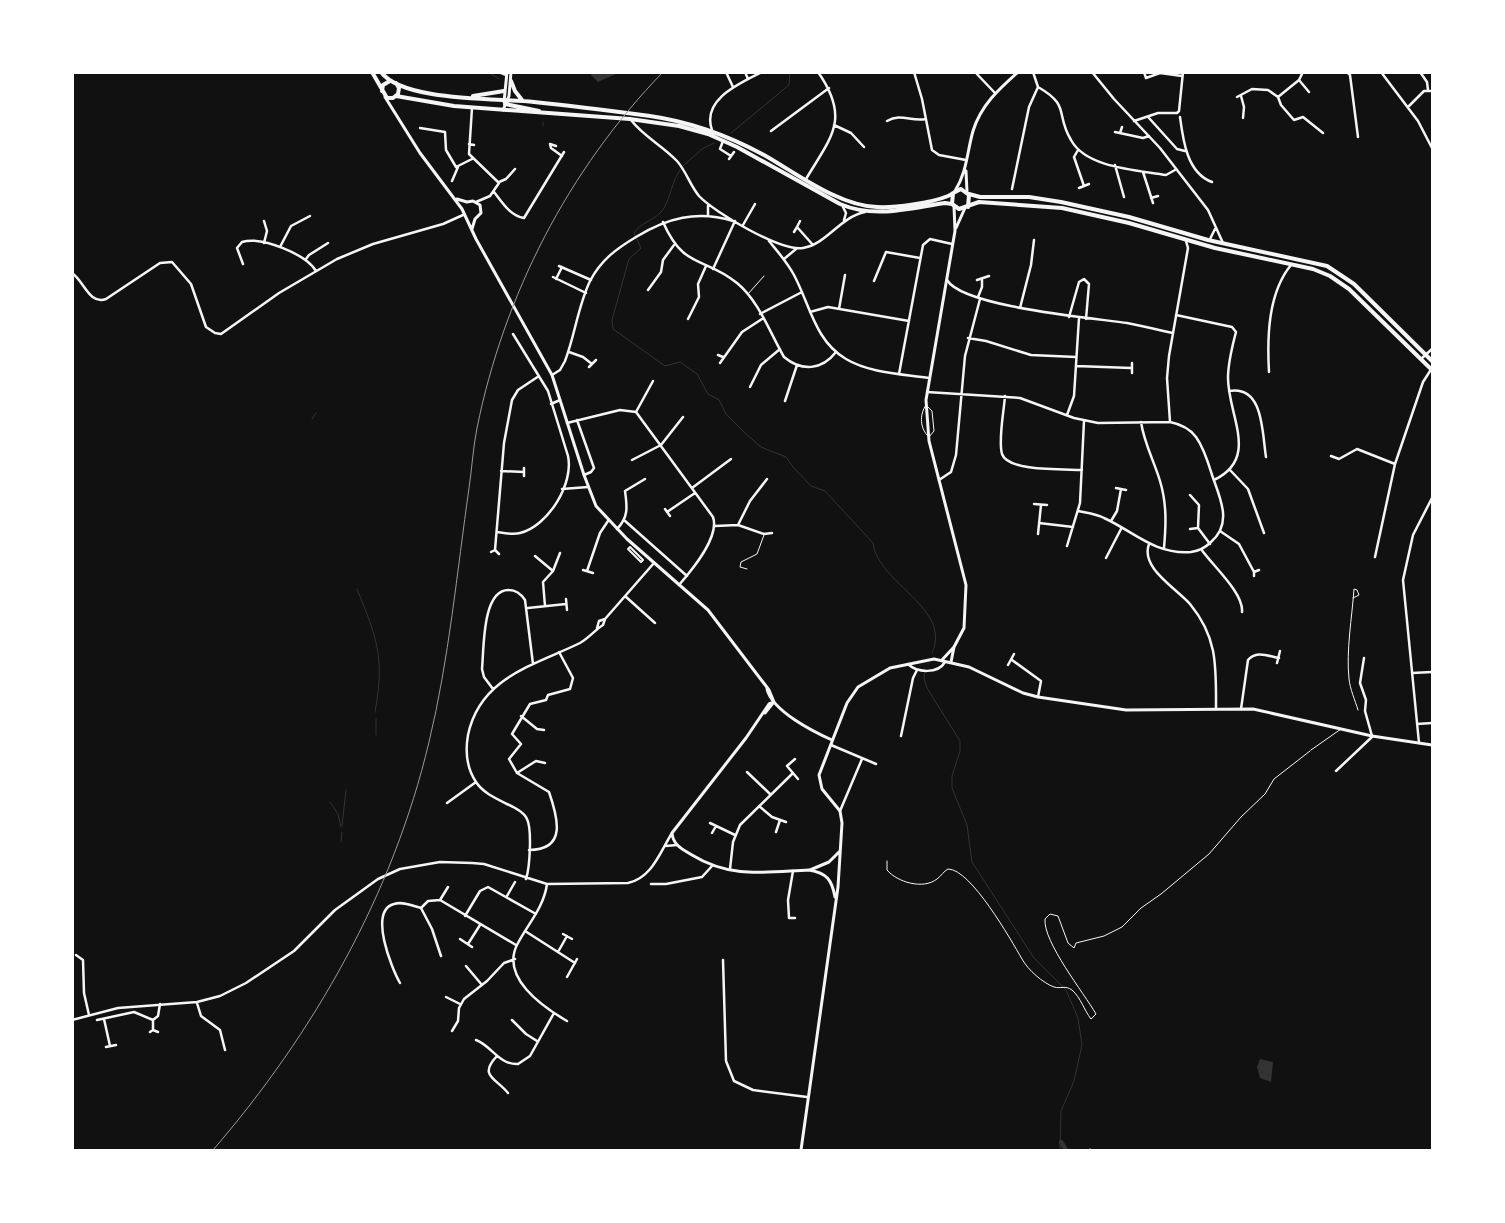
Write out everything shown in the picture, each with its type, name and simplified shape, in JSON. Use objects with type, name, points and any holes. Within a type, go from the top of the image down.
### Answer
[{"type":"main road","points":[[372,72],[392,109],[440,181],[462,209],[464,216],[509,294],[552,375],[588,488],[596,506],[608,521],[718,621],[772,695],[774,702],[793,718],[832,740]]},
{"type":"main road","points":[[381,72],[390,81],[432,94],[464,98],[505,99],[615,112],[629,117],[679,126],[723,141],[840,204],[855,210],[891,212],[946,203],[960,209],[979,202],[1062,208],[1130,223],[1186,240],[1322,273],[1349,289],[1432,369]]},
{"type":"main road","points":[[505,99],[511,72]]},
{"type":"main road","points":[[955,231],[970,199],[966,166],[976,124],[982,110],[995,93],[1018,72]]},
{"type":"main road","points":[[503,110],[507,74]]},
{"type":"main road","points":[[384,94],[383,85],[390,81]]},
{"type":"main road","points":[[510,81],[517,95],[524,101]]},
{"type":"main road","points":[[392,109],[399,91],[396,83]]},
{"type":"main road","points":[[464,98],[504,92]]},
{"type":"main road","points":[[384,94],[472,108],[612,118],[671,119],[712,130],[849,201],[866,206],[890,207],[948,196],[960,189],[980,197],[1028,197],[1061,202],[1129,217],[1224,244],[1313,262],[1338,273],[1354,284],[1432,361]]},
{"type":"main road","points":[[505,104],[529,107],[546,113]]},
{"type":"main road","points":[[944,660],[954,648],[964,628],[966,585],[929,437],[926,392],[955,231],[953,205],[950,200],[966,166]]},
{"type":"main road","points":[[456,199],[476,202],[481,208],[472,230]]},
{"type":"main road","points":[[462,209],[467,202]]},
{"type":"main road","points":[[464,216],[475,219]]},
{"type":"main road","points":[[951,662],[954,648]]},
{"type":"main road","points":[[801,1150],[840,851],[840,811],[822,789],[818,778],[821,766],[838,729],[847,703],[858,686],[881,672],[908,663],[944,660],[1023,693],[1038,697],[1126,710],[1253,709],[1372,736],[1432,745]]},
{"type":"main road","points":[[774,702],[672,833],[677,846],[712,866],[730,871],[810,870],[820,872],[828,877],[833,886],[835,900]]},
{"type":"main road","points":[[810,870],[829,862],[840,851]]},
{"type":"street","points":[[499,72],[507,74]]},
{"type":"street","points":[[726,72],[733,87]]},
{"type":"street","points":[[745,72],[748,79]]},
{"type":"street","points":[[712,130],[711,120],[718,100],[733,87],[762,72]]},
{"type":"street","points":[[806,179],[831,137],[834,125],[835,104],[829,88],[818,72]]},
{"type":"street","points":[[914,72],[932,150],[939,155],[967,160]]},
{"type":"street","points":[[975,72],[995,93]]},
{"type":"street","points":[[1033,72],[1038,87],[1055,98],[1069,137],[1078,150],[1096,161],[1143,171],[1166,175],[1175,170]]},
{"type":"street","points":[[1092,72],[1134,121],[1150,136],[1208,210],[1224,244]]},
{"type":"street","points":[[1134,121],[1158,114],[1177,113],[1179,111],[1182,74],[1160,73],[1146,78],[1144,72]]},
{"type":"street","points":[[1278,97],[1299,80],[1303,72]]},
{"type":"street","points":[[1347,72],[1350,75],[1358,137]]},
{"type":"street","points":[[1381,72],[1408,107],[1432,148]]},
{"type":"street","points":[[1420,72],[1427,82],[1428,90]]},
{"type":"street","points":[[1299,80],[1309,92]]},
{"type":"street","points":[[1012,190],[1029,107],[1038,87]]},
{"type":"street","points":[[770,131],[829,88]]},
{"type":"street","points":[[1243,118],[1244,107],[1239,96],[1252,89],[1268,90],[1278,97],[1287,112],[1296,120],[1300,117],[1305,118],[1323,133]]},
{"type":"street","points":[[1408,107],[1428,90]]},
{"type":"street","points":[[1428,90],[1432,91]]},
{"type":"street","points":[[472,108],[469,144],[472,159],[499,182]]},
{"type":"street","points":[[1284,116],[1287,112]]},
{"type":"street","points":[[887,121],[899,116],[917,120],[926,119]]},
{"type":"street","points":[[629,117],[646,138],[677,161],[691,185],[708,204],[735,222]]},
{"type":"street","points":[[1180,117],[1185,151],[1205,179],[1212,182]]},
{"type":"street","points":[[1149,118],[1177,149],[1185,151]]},
{"type":"street","points":[[834,125],[851,133],[864,147]]},
{"type":"street","points":[[420,128],[445,132],[446,150],[458,167]]},
{"type":"street","points":[[1120,133],[1122,128]]},
{"type":"street","points":[[1115,132],[1143,138],[1150,136]]},
{"type":"street","points":[[861,142],[864,139]]},
{"type":"street","points":[[723,141],[720,149],[730,157],[734,152]]},
{"type":"street","points":[[469,144],[474,145]]},
{"type":"street","points":[[556,146],[550,144],[551,148],[562,156]]},
{"type":"street","points":[[1078,150],[1074,157],[1084,186]]},
{"type":"street","points":[[494,192],[515,216],[524,218],[564,152]]},
{"type":"street","points":[[452,180],[458,167],[472,159]]},
{"type":"street","points":[[1115,165],[1124,195]]},
{"type":"street","points":[[481,208],[485,200],[494,192],[499,182],[506,179],[515,169]]},
{"type":"street","points":[[1143,171],[1153,204]]},
{"type":"street","points":[[1079,188],[1089,184]]},
{"type":"street","points":[[1152,198],[1158,196]]},
{"type":"street","points":[[476,202],[485,200]]},
{"type":"street","points":[[708,204],[708,216]]},
{"type":"street","points":[[743,225],[754,210],[755,204]]},
{"type":"street","points":[[840,204],[846,213],[841,223]]},
{"type":"street","points":[[784,259],[796,249],[813,244],[841,223],[859,213],[867,212]]},
{"type":"street","points":[[280,247],[291,226],[310,216]]},
{"type":"street","points":[[72,273],[92,298],[100,301],[106,299],[160,263],[172,262],[191,284],[206,327],[215,333],[221,334],[246,314],[316,271],[352,252],[464,216]]},
{"type":"street","points":[[552,375],[560,370],[568,352],[591,280],[606,258],[632,239],[663,222],[679,217],[708,216],[743,225],[767,240],[796,249]]},
{"type":"street","points":[[264,221],[267,231],[264,243]]},
{"type":"street","points":[[794,232],[800,221]]},
{"type":"street","points":[[663,222],[674,245],[687,257],[737,283],[748,294],[784,357],[797,365],[807,368],[818,367],[827,363],[836,352]]},
{"type":"street","points":[[713,269],[735,222]]},
{"type":"street","points":[[797,227],[813,244]]},
{"type":"street","points":[[1208,240],[1214,234],[1216,228]]},
{"type":"street","points":[[767,240],[784,259],[802,292],[818,332],[836,352],[859,365],[899,374],[929,378]]},
{"type":"street","points":[[899,374],[923,245],[927,240],[953,244]]},
{"type":"street","points":[[1170,422],[1167,378],[1188,248],[1186,240]]},
{"type":"street","points":[[243,264],[237,253],[239,244],[246,241],[280,247],[306,259],[316,271]]},
{"type":"street","points":[[1020,308],[1031,265],[1033,241],[1028,243]]},
{"type":"street","points":[[1188,248],[1194,242]]},
{"type":"street","points":[[306,259],[308,254],[328,243]]},
{"type":"street","points":[[648,290],[661,272],[663,260],[674,245]]},
{"type":"street","points":[[874,281],[886,252],[920,258]]},
{"type":"street","points":[[1285,264],[1285,272]]},
{"type":"street","points":[[1269,372],[1268,343],[1275,297],[1285,272],[1291,265]]},
{"type":"street","points":[[556,279],[561,266],[591,280]]},
{"type":"street","points":[[688,318],[699,297],[698,286],[706,266]]},
{"type":"street","points":[[839,309],[845,275]]},
{"type":"street","points":[[977,280],[982,280],[989,276]]},
{"type":"street","points":[[552,277],[586,293]]},
{"type":"street","points":[[947,279],[957,289],[979,298],[1020,308],[1069,317],[1128,323],[1173,333]]},
{"type":"street","points":[[1069,317],[1079,282],[1084,279],[1089,284],[1086,319]]},
{"type":"street","points":[[940,480],[951,472],[959,441],[960,394],[968,338],[982,287],[982,280]]},
{"type":"street","points":[[760,314],[802,292]]},
{"type":"street","points":[[810,312],[822,308],[839,309],[909,321]]},
{"type":"street","points":[[1176,316],[1235,329],[1228,368],[1229,390],[1239,451],[1230,470],[1214,480]]},
{"type":"street","points":[[1067,416],[1074,396],[1079,318]]},
{"type":"street","points":[[720,363],[742,332],[762,319]]},
{"type":"street","points":[[497,532],[521,533],[555,508],[569,462],[548,391],[513,334]]},
{"type":"street","points":[[511,341],[515,338]]},
{"type":"street","points":[[968,338],[986,341],[1031,355],[1076,357]]},
{"type":"street","points":[[1421,359],[1432,348]]},
{"type":"street","points":[[750,387],[760,365],[780,349]]},
{"type":"street","points":[[568,352],[583,357],[592,364]]},
{"type":"street","points":[[718,355],[723,357]]},
{"type":"street","points":[[589,367],[596,360]]},
{"type":"street","points":[[1132,362],[1132,373]]},
{"type":"street","points":[[785,401],[797,365]]},
{"type":"street","points":[[1076,366],[1131,368]]},
{"type":"street","points":[[1375,557],[1395,464],[1423,382],[1432,369]]},
{"type":"street","points":[[498,554],[495,550],[501,471],[513,398],[522,387],[539,376]]},
{"type":"street","points":[[636,412],[653,381]]},
{"type":"street","points":[[651,386],[655,388]]},
{"type":"street","points":[[1229,390],[1236,389],[1246,392],[1257,404],[1266,457]]},
{"type":"street","points":[[926,392],[1005,396],[1036,402],[1067,416],[1098,423],[1170,422],[1183,426],[1195,436],[1204,450],[1224,512],[1220,531],[1210,544],[1201,549],[1187,552],[1149,544],[1095,514],[1078,511]]},
{"type":"street","points":[[1005,396],[1002,449],[1007,461],[1018,466],[1082,470]]},
{"type":"street","points":[[551,404],[560,400]]},
{"type":"street","points":[[567,423],[620,410],[636,412],[713,517],[715,526],[706,546],[679,585]]},
{"type":"street","points":[[632,460],[661,446],[682,419],[685,423]]},
{"type":"street","points":[[577,420],[594,468],[591,472],[584,475]]},
{"type":"street","points":[[1067,546],[1078,511],[1084,421]]},
{"type":"street","points":[[1141,422],[1143,435],[1162,489],[1167,517],[1164,548]]},
{"type":"street","points":[[1331,456],[1335,460],[1358,449],[1395,464]]},
{"type":"street","points":[[692,488],[731,460]]},
{"type":"street","points":[[725,464],[728,468]]},
{"type":"street","points":[[1230,470],[1245,484],[1264,532]]},
{"type":"street","points":[[501,471],[524,472]]},
{"type":"street","points":[[617,529],[628,511],[625,491],[645,478]]},
{"type":"street","points":[[738,525],[744,510],[767,479]]},
{"type":"street","points":[[764,483],[768,486]]},
{"type":"street","points":[[562,489],[588,488]]},
{"type":"street","points":[[1116,488],[1126,490]]},
{"type":"street","points":[[1111,522],[1117,511],[1121,489]]},
{"type":"street","points":[[665,509],[669,514],[695,493]]},
{"type":"street","points":[[1190,495],[1199,505],[1198,528],[1210,544]]},
{"type":"street","points":[[1419,743],[1403,590],[1404,570],[1413,535],[1432,498]]},
{"type":"street","points":[[1034,504],[1047,506]]},
{"type":"street","points":[[1038,534],[1041,505]]},
{"type":"street","points":[[624,520],[687,576]]},
{"type":"street","points":[[587,571],[600,533],[608,521]]},
{"type":"street","points":[[1039,523],[1074,527]]},
{"type":"street","points":[[715,526],[738,525],[764,534],[772,533]]},
{"type":"street","points":[[1106,558],[1121,528]]},
{"type":"street","points":[[1190,529],[1198,528]]},
{"type":"street","points":[[1220,531],[1239,544],[1254,574],[1259,570]]},
{"type":"street","points":[[1149,544],[1147,553],[1152,566],[1188,602],[1209,634],[1216,664],[1216,709]]},
{"type":"street","points":[[630,547],[643,560],[642,562],[628,549],[630,547]]},
{"type":"street","points":[[1201,549],[1245,606],[1242,612]]},
{"type":"street","points":[[491,552],[495,550]]},
{"type":"street","points":[[545,606],[542,583],[553,571],[560,553]]},
{"type":"street","points":[[535,556],[553,571]]},
{"type":"street","points":[[526,879],[529,824],[526,817],[522,812],[487,795],[476,782],[468,765],[468,738],[477,710],[492,689],[504,678],[584,641],[597,628],[599,621],[605,619],[654,563]]},
{"type":"street","points":[[583,570],[593,573]]},
{"type":"street","points":[[492,689],[484,677],[482,669],[491,601],[501,591],[512,590],[522,596],[528,608],[533,664]]},
{"type":"street","points":[[625,596],[655,623]]},
{"type":"street","points":[[566,599],[567,610]]},
{"type":"street","points":[[528,608],[566,604]]},
{"type":"street","points":[[1278,663],[1280,651]]},
{"type":"street","points":[[529,850],[544,849],[552,843],[557,833],[556,821],[549,792],[517,773],[509,759],[520,747],[520,741],[512,734],[520,723],[521,716],[530,704],[546,700],[548,696],[570,688],[573,678],[559,652]]},
{"type":"street","points":[[1008,665],[1014,654]]},
{"type":"street","points":[[1241,709],[1248,660],[1251,656],[1260,654],[1278,658]]},
{"type":"street","points":[[1336,771],[1372,736],[1365,711],[1366,700],[1360,683],[1360,662],[1364,658]]},
{"type":"street","points":[[908,663],[918,670],[928,670],[939,668],[944,660]]},
{"type":"street","points":[[1012,660],[1041,680],[1038,697]]},
{"type":"street","points":[[901,736],[913,678],[918,670]]},
{"type":"street","points":[[1412,673],[1432,672]]},
{"type":"street","points":[[521,716],[537,729],[544,730]]},
{"type":"street","points":[[1417,724],[1432,723]]},
{"type":"street","points":[[831,745],[876,764]]},
{"type":"street","points":[[795,759],[787,766],[798,779]]},
{"type":"street","points":[[840,811],[862,759]]},
{"type":"street","points":[[517,773],[536,760],[545,763]]},
{"type":"street","points":[[747,772],[770,794]]},
{"type":"street","points":[[730,871],[735,836],[744,820],[793,774]]},
{"type":"street","points":[[447,803],[476,782]]},
{"type":"street","points":[[759,806],[766,814],[786,822]]},
{"type":"street","points":[[776,832],[780,820]]},
{"type":"street","points":[[710,823],[735,836]]},
{"type":"street","points":[[712,833],[716,826]]},
{"type":"street","points":[[72,1020],[118,1008],[197,1002],[220,996],[256,977],[294,951],[330,914],[378,880],[400,869],[440,862],[484,864],[546,884],[634,882],[648,872],[672,833]]},
{"type":"street","points":[[664,846],[677,846]]},
{"type":"street","points":[[651,884],[666,884],[705,876],[712,866]]},
{"type":"street","points":[[794,871],[788,900],[789,918],[795,918]]},
{"type":"street","points":[[507,896],[516,882]]},
{"type":"street","points":[[508,883],[513,886]]},
{"type":"street","points":[[546,884],[542,901],[517,945],[514,959],[524,988],[554,1013],[567,1021]]},
{"type":"street","points":[[440,900],[448,887]]},
{"type":"street","points":[[465,916],[484,888],[492,888],[536,914]]},
{"type":"street","points":[[421,908],[428,901],[440,900],[517,945]]},
{"type":"street","points":[[400,983],[384,940],[382,921],[387,909],[394,904],[402,903],[421,908],[432,929],[441,956]]},
{"type":"street","points":[[468,944],[480,925]]},
{"type":"street","points":[[525,932],[575,963]]},
{"type":"street","points":[[563,934],[572,939]]},
{"type":"street","points":[[558,952],[567,936]]},
{"type":"street","points":[[460,939],[472,947]]},
{"type":"street","points":[[76,955],[83,960],[84,993],[89,1015]]},
{"type":"street","points":[[452,1031],[458,1021],[460,1004],[504,963],[514,959]]},
{"type":"street","points":[[567,977],[578,959]]},
{"type":"street","points":[[723,960],[726,1061],[734,1081],[753,1090],[807,1097]]},
{"type":"street","points":[[718,964],[723,964]]},
{"type":"street","points":[[466,966],[482,985]]},
{"type":"street","points":[[446,998],[460,1004]]},
{"type":"street","points":[[197,1002],[201,1016],[220,1030],[225,1050]]},
{"type":"street","points":[[152,1020],[158,1016],[160,1004]]},
{"type":"street","points":[[97,1020],[134,1012],[152,1020]]},
{"type":"street","points":[[476,1040],[488,1045],[497,1056],[509,1064],[518,1064],[527,1059],[554,1013]]},
{"type":"street","points":[[104,1018],[110,1046]]},
{"type":"street","points":[[152,1020],[152,1031],[158,1032]]},
{"type":"street","points":[[512,1020],[526,1034],[537,1041]]},
{"type":"street","points":[[106,1047],[116,1045]]},
{"type":"street","points":[[497,1056],[490,1065],[489,1073],[492,1080],[508,1092]]},
{"type":"street","points":[[730,1084],[734,1081]]},
{"type":"lane","points":[[748,294],[764,276]]},
{"type":"lane","points":[[747,569],[740,567],[741,562],[757,554],[764,534]]},
{"type":"lane","points":[[1353,598],[1349,679],[1358,710]]},
{"type":"lane","points":[[887,861],[887,870],[890,873],[899,880],[910,882],[929,883],[938,879],[948,868],[956,871],[979,892],[1010,936],[1022,960],[1050,985],[1060,988],[1065,986],[1074,993],[1092,1019],[1096,1014],[1066,968],[1045,928],[1045,919],[1050,914],[1058,916],[1068,942],[1074,948],[1076,944],[1104,936],[1122,927],[1140,908],[1161,894],[1209,854],[1265,794],[1274,779],[1341,728]]},
{"type":"shaded area","points":[[592,73],[616,74],[598,82],[591,75]]},
{"type":"shaded area","points":[[1260,1059],[1273,1062],[1271,1082],[1260,1078],[1257,1067]]},
{"type":"waterway","points":[[488,72],[499,79]]},
{"type":"waterway","points":[[731,133],[789,85],[790,72]]},
{"type":"waterway","points":[[683,166],[702,149],[714,143]]},
{"type":"waterway","points":[[680,170],[664,208],[634,233],[641,248],[629,259],[612,320],[613,329],[665,366],[680,362],[697,374],[708,394],[719,400],[726,414],[746,434],[761,447],[786,457],[811,486],[825,491],[873,543],[878,558],[887,571],[924,609],[932,623],[936,637],[932,653]]},
{"type":"waterway","points":[[312,419],[316,413]]},
{"type":"waterway","points":[[357,589],[370,621],[379,662],[375,712]]},
{"type":"waterway","points":[[925,672],[924,678],[927,688],[960,741],[960,751],[952,776],[952,788],[967,825],[972,862],[1034,958],[1066,990],[1078,1018],[1082,1045],[1074,1081],[1061,1111],[1060,1150]]},
{"type":"waterway","points":[[376,719],[376,735]]},
{"type":"waterway","points":[[342,826],[346,790]]},
{"type":"waterway","points":[[330,802],[338,814],[341,827]]},
{"type":"waterway","points":[[341,842],[342,832]]},
{"type":"waterway","points":[[1061,1142],[1066,1150]]},
{"type":"railway","points":[[213,1150],[250,1105],[316,1010],[345,959],[371,907],[394,853],[414,798],[436,711],[452,615],[476,436],[489,379],[504,330],[544,237],[570,193],[598,150],[629,110],[663,72]]}]
